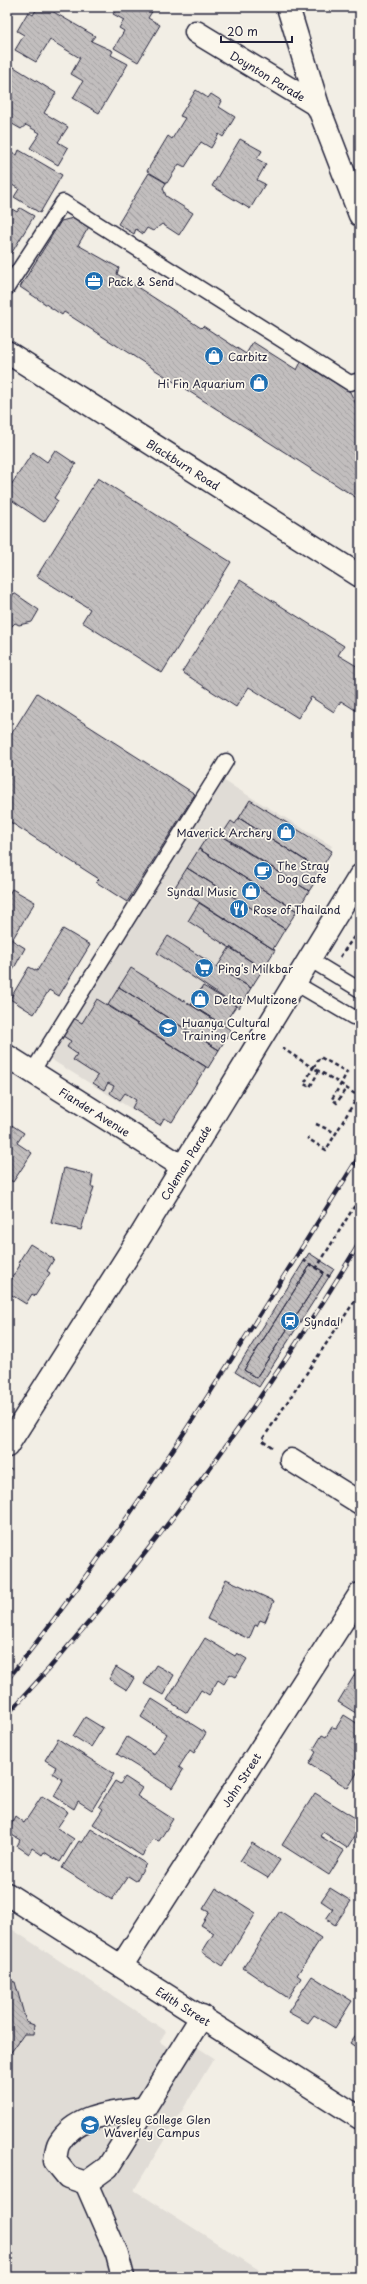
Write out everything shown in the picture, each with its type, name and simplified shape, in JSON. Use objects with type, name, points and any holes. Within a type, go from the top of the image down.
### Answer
[{"type":"street","name":"Doynton Parade","points":[[288,7],[318,106],[360,215]]},
{"type":"street","name":"Doynton Parade","points":[[196,32],[318,106]]},
{"type":"street","name":"Blackburn Road","points":[[7,352],[354,567]]},
{"type":"street","name":"Coleman Parade","points":[[7,1446],[262,1038],[360,876]]},
{"type":"street","name":"Fiander Avenue","points":[[7,1056],[182,1167]]},
{"type":"street","points":[[291,1460],[360,1503]]},
{"type":"street","name":"John Street","points":[[122,1966],[360,1594]]},
{"type":"street","name":"Edith Street","points":[[7,1894],[202,2016],[360,2118]]},
{"type":"street","points":[[86,2183],[108,2166],[202,2016]]},
{"type":"street","points":[[123,2277],[117,2254],[86,2183],[68,2177],[55,2161],[58,2144],[76,2126],[97,2116],[145,2108]]},
{"type":"lane","points":[[7,288],[63,202],[350,383],[360,380]]},
{"type":"lane","points":[[32,1072],[226,761]]},
{"type":"lane","points":[[309,959],[360,990]]},
{"type":"lane","points":[[295,983],[353,1017],[360,1016]]},
{"type":"path","points":[[237,1022],[341,1084],[358,1096],[326,1150],[307,1138]]},
{"type":"path","points":[[319,1071],[310,1087],[304,1084],[320,1057],[347,1072],[332,1099],[338,1103],[346,1088]]},
{"type":"path","points":[[316,1124],[336,1133]]},
{"type":"path","points":[[316,1269],[360,1197]]},
{"type":"path","points":[[302,1260],[332,1278]]},
{"type":"path","points":[[291,1460],[262,1440],[360,1293]]},
{"type":"shaded area","points":[[221,779],[332,846],[158,1125],[47,1057]]},
{"type":"shaded area","name":"Wesley College Glen Waverley Campus","points":[[7,1926],[166,2031],[160,2042],[178,2054],[187,2059],[197,2047],[214,2058],[134,2190],[270,2277],[7,2277]]},
{"type":"building","points":[[38,7],[45,7],[95,36],[91,41],[113,51],[111,55],[128,64],[99,113],[73,98],[83,81],[71,74],[80,58],[50,40],[36,62],[15,50],[24,35],[17,31],[28,12],[33,15]]},
{"type":"building","points":[[118,7],[155,7],[148,18],[160,25],[138,62],[114,48],[124,31],[119,28],[124,20],[113,14]]},
{"type":"building","points":[[9,64],[56,93],[44,113],[68,127],[58,142],[68,148],[58,165],[30,148],[40,133],[26,125],[21,129],[7,121]]},
{"type":"building","points":[[196,90],[208,98],[211,94],[222,101],[219,107],[235,117],[223,137],[219,134],[211,148],[201,142],[185,167],[179,164],[167,183],[147,171],[168,136],[172,139],[185,118],[180,116]]},
{"type":"building","points":[[240,139],[262,151],[257,159],[266,164],[257,180],[265,184],[250,209],[212,186]]},
{"type":"building","points":[[8,150],[17,155],[19,150],[62,175],[40,213],[14,197],[19,189],[7,182]]},
{"type":"building","points":[[149,173],[166,183],[163,188],[166,196],[193,213],[179,235],[162,224],[153,231],[147,228],[143,234],[136,229],[134,234],[118,224]]},
{"type":"building","points":[[7,206],[17,212],[20,208],[34,216],[11,254],[7,251]]},
{"type":"building","points":[[77,217],[90,225],[78,245],[119,268],[117,274],[201,328],[203,326],[246,354],[253,342],[297,370],[301,362],[350,392],[360,412],[360,500],[64,312],[62,315],[20,287],[61,221]]},
{"type":"building","points":[[55,450],[76,464],[54,498],[58,501],[44,522],[7,497],[7,491],[33,452],[47,462]]},
{"type":"building","points":[[98,478],[231,562],[162,673],[82,622],[90,609],[37,576]]},
{"type":"building","points":[[240,580],[344,646],[338,655],[360,668],[358,676],[360,677],[360,713],[341,701],[334,712],[311,697],[298,718],[249,687],[236,707],[182,672]]},
{"type":"building","points":[[14,593],[39,610],[32,622],[19,625],[15,623],[11,627],[7,625],[7,604]]},
{"type":"building","points":[[37,693],[195,794],[127,902],[96,882],[99,879],[7,820],[7,741]]},
{"type":"building","points":[[250,800],[332,851],[320,870],[239,818]]},
{"type":"building","points":[[239,818],[322,871],[309,891],[221,836],[231,821],[235,824]]},
{"type":"building","points":[[212,829],[309,891],[297,911],[199,849]]},
{"type":"building","points":[[199,849],[297,911],[285,929],[187,868]]},
{"type":"building","points":[[187,868],[285,929],[273,949],[175,887]]},
{"type":"building","points":[[12,889],[35,902],[12,940],[25,948],[13,970],[7,966],[7,897]]},
{"type":"building","points":[[199,903],[275,950],[263,969],[188,921]]},
{"type":"building","points":[[63,929],[90,945],[59,996],[49,990],[34,1014],[10,999],[29,967],[37,971]]},
{"type":"building","points":[[168,936],[251,988],[239,1008],[157,953]]},
{"type":"building","points":[[230,947],[263,969],[251,988],[217,967]]},
{"type":"building","points":[[131,968],[231,1030],[219,1050],[119,987]]},
{"type":"building","points":[[203,986],[236,1006],[223,1025],[191,1005]]},
{"type":"building","points":[[119,987],[219,1050],[208,1068],[108,1005]]},
{"type":"building","points":[[97,999],[206,1067],[172,1122],[164,1118],[160,1125],[132,1108],[136,1100],[125,1093],[120,1100],[110,1093],[114,1086],[108,1083],[104,1090],[93,1083],[98,1076],[73,1060],[77,1054],[67,1047],[71,1041],[58,1033],[70,1016],[82,1023]]},
{"type":"building","points":[[7,1122],[24,1133],[17,1143],[32,1153],[13,1182],[7,1178]]},
{"type":"building","points":[[64,1168],[93,1175],[91,1187],[94,1187],[81,1230],[51,1223]]},
{"type":"building","points":[[30,1244],[54,1259],[47,1271],[50,1273],[35,1296],[32,1294],[26,1304],[7,1292],[7,1286],[20,1265],[18,1263]]},
{"type":"building","points":[[309,1253],[334,1269],[259,1387],[235,1372]],"holes":[[[311,1264],[324,1272],[256,1378],[244,1370]]]},
{"type":"building","points":[[311,1264],[324,1272],[256,1378],[244,1370]]},
{"type":"building","points":[[226,1579],[274,1601],[265,1622],[260,1620],[257,1626],[255,1625],[249,1639],[207,1619]]},
{"type":"building","points":[[205,1638],[235,1656],[237,1653],[247,1659],[236,1677],[230,1674],[224,1684],[218,1680],[209,1695],[201,1690],[187,1713],[167,1700]]},
{"type":"building","points":[[156,1665],[174,1675],[163,1695],[144,1684]]},
{"type":"building","points":[[360,1666],[360,1714],[359,1715],[338,1702]]},
{"type":"building","points":[[116,1667],[134,1678],[127,1690],[109,1679]]},
{"type":"building","points":[[152,1699],[206,1733],[194,1753],[190,1750],[179,1767],[183,1770],[172,1788],[117,1754],[127,1737],[154,1754],[167,1734],[141,1717]]},
{"type":"building","points":[[344,1715],[360,1725],[360,1768],[348,1788],[309,1764],[316,1752],[313,1750],[322,1735],[326,1737],[332,1727],[336,1728]]},
{"type":"building","points":[[85,1717],[103,1728],[91,1747],[73,1736]]},
{"type":"building","points":[[58,1739],[114,1774],[92,1810],[78,1801],[74,1809],[54,1796],[63,1780],[52,1773],[56,1767],[45,1760]]},
{"type":"building","points":[[125,1777],[142,1788],[137,1796],[173,1819],[159,1841],[153,1839],[142,1856],[93,1824],[103,1809],[99,1806],[115,1781],[120,1784]]},
{"type":"building","points":[[315,1793],[360,1821],[360,1827],[347,1848],[323,1832],[320,1836],[344,1851],[329,1875],[282,1845]]},
{"type":"building","points":[[42,1796],[68,1812],[57,1828],[74,1839],[60,1862],[44,1852],[42,1855],[32,1848],[29,1854],[17,1846],[20,1840],[7,1832],[15,1816],[24,1823]]},
{"type":"building","points":[[91,1829],[146,1864],[136,1881],[128,1876],[112,1900],[62,1868],[79,1841],[82,1843]]},
{"type":"building","points":[[252,1843],[280,1860],[268,1878],[240,1861]]},
{"type":"building","points":[[216,1888],[256,1913],[223,1966],[202,1952],[214,1933],[201,1925],[209,1912],[203,1909]]},
{"type":"building","points":[[330,1888],[351,1901],[335,1925],[326,1919],[333,1909],[321,1901]]},
{"type":"building","points":[[280,1911],[321,1938],[297,1975],[301,1978],[288,1998],[243,1968]]},
{"type":"building","points":[[7,1971],[10,1981],[15,1982],[26,2022],[34,2025],[33,2034],[24,2034],[7,2058]]},
{"type":"building","points":[[312,1976],[352,2001],[335,2028],[314,2015],[308,2023],[288,2012]]},
{"type":"building","points":[[360,2029],[360,2050],[350,2043]]},
{"type":"building","points":[[360,2050],[360,2058],[356,2055]]},
{"type":"railway","points":[[7,1680],[102,1554],[147,1489],[191,1423],[360,1155]]},
{"type":"railway","points":[[7,1715],[104,1604],[196,1488],[281,1367],[360,1242]]},
{"type":"place","name":"Pack & Send","points":[[94,281]]},
{"type":"place","name":"Carbitz","points":[[214,356]]},
{"type":"place","name":"Hi Fin Aquarium","points":[[259,383]]},
{"type":"place","name":"Maverick Archery","points":[[286,832]]},
{"type":"place","name":"The Stray Dog Cafe","points":[[263,871]]},
{"type":"place","name":"Syndal Music","points":[[251,891]]},
{"type":"place","name":"Rose of Thailand","points":[[239,909]]},
{"type":"place","name":"Ping's Milkbar","points":[[204,968]]},
{"type":"place","name":"Delta Multizone","points":[[200,999]]},
{"type":"place","name":"Huanya Cultural Training Centre","points":[[168,1028]]},
{"type":"place","name":"Syndal","points":[[290,1321]]},
{"type":"place","name":"Wesley College Glen Waverley Campus","points":[[90,2125]]}]
